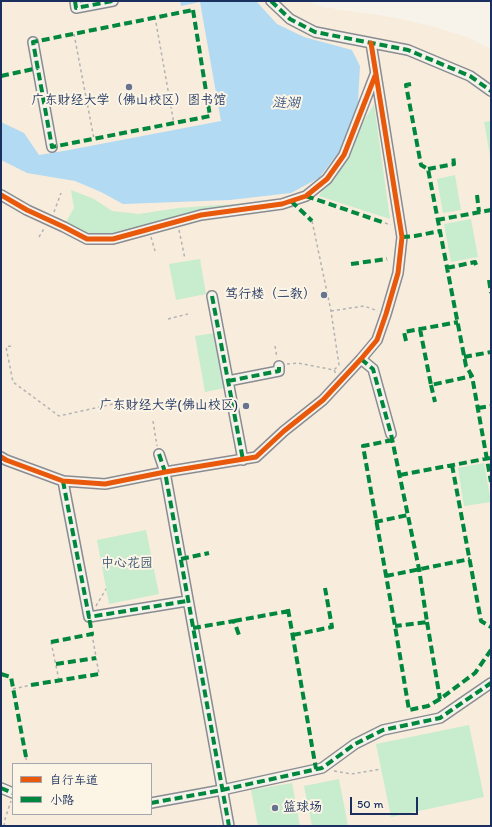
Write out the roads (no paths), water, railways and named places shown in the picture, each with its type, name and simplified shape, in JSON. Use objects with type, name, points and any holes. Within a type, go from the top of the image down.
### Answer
[{"type":"street","points":[[75,1],[76,8],[113,1]]},
{"type":"street","points":[[271,1],[290,19],[315,32],[408,50],[470,76],[491,91]]},
{"type":"street","points":[[33,42],[52,147]]},
{"type":"street","points":[[1,457],[63,481],[105,484],[165,472],[256,457],[284,431],[323,400],[361,359],[377,340],[386,314],[398,273],[402,237],[371,43]]},
{"type":"street","points":[[1,195],[26,210],[64,226],[87,239],[113,239],[201,215],[282,204],[306,196],[327,179],[344,155],[375,74]]},
{"type":"street","points":[[212,296],[243,460]]},
{"type":"street","points":[[361,359],[373,369],[391,434]]},
{"type":"street","points":[[228,381],[279,371],[279,366]]},
{"type":"street","points":[[159,454],[165,472],[229,826]]},
{"type":"street","points":[[63,481],[89,617],[188,601]]},
{"type":"street","points":[[152,803],[222,790],[322,768],[355,744],[383,730],[440,718],[491,683]]},
{"type":"street","points":[[1,788],[12,794]]},
{"type":"water","name":"涟湖","points":[[180,1],[256,1],[277,24],[304,37],[352,50],[360,66],[358,102],[345,144],[319,178],[291,193],[230,200],[123,204],[101,192],[75,181],[27,173],[1,160],[1,122],[24,133],[39,155],[221,121],[200,2],[181,6]]},
{"type":"place","name":"广东财经大学（佛山校区）图书馆","points":[[129,87]]},
{"type":"place","name":"笃行楼（二教）","points":[[324,295]]},
{"type":"place","name":"广东财经大学(佛山校区)","points":[[246,406]]},
{"type":"place","name":"篮球场","points":[[275,808]]},
{"type":"park label","name":"中心花园","points":[[127,564]]}]
